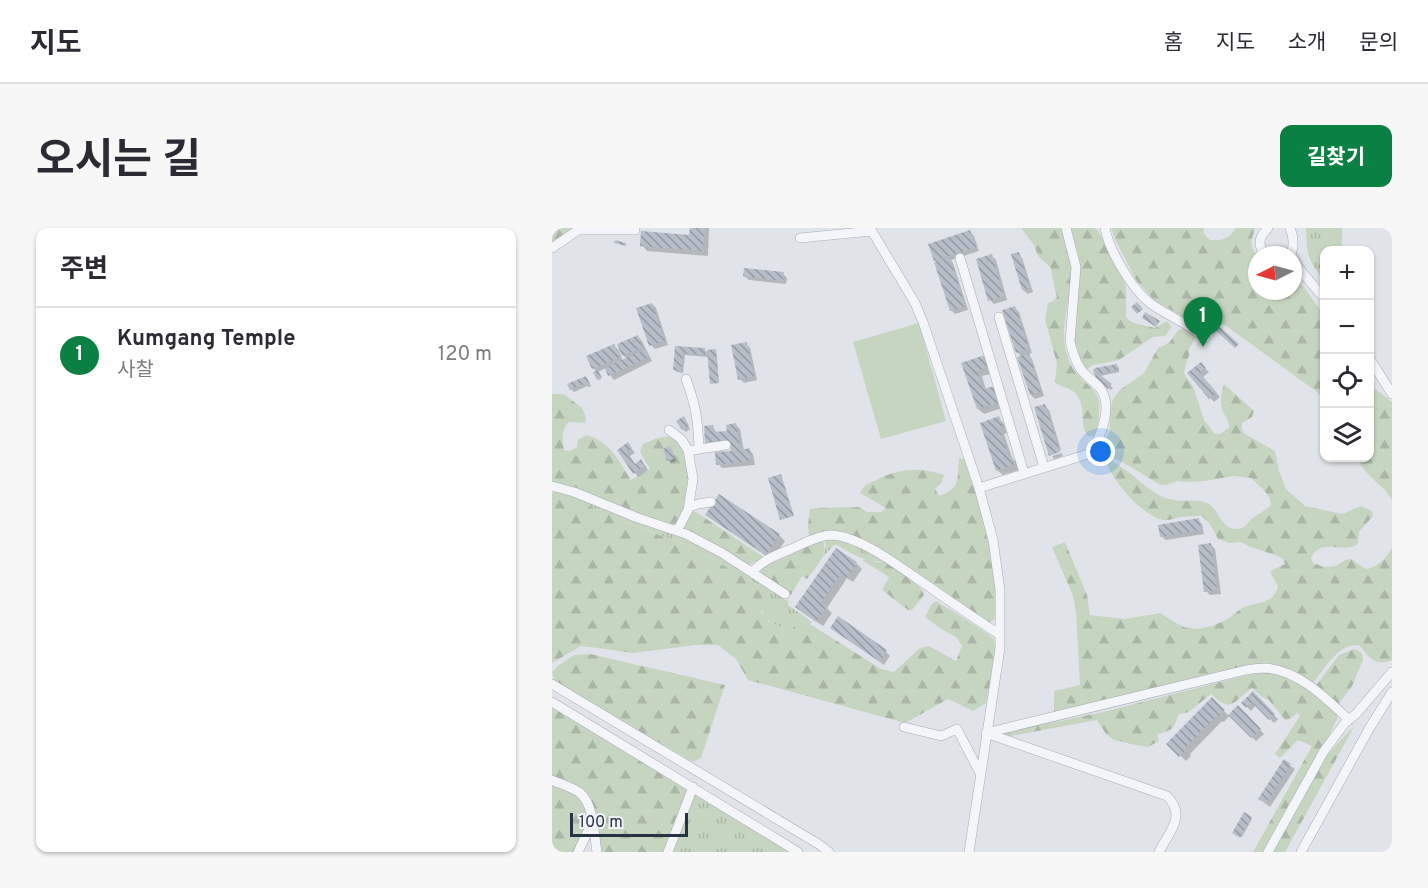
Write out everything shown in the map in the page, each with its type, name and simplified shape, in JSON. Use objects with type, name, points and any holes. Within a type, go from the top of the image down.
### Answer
[{"type":"street","points":[[979,488],[1088,454],[1093,450],[1101,430],[1106,403],[1100,389],[1079,366],[1070,341],[1076,267],[1066,228]]},
{"type":"street","points":[[1105,228],[1122,268],[1135,289],[1152,304],[1194,328],[1205,338]]},
{"type":"street","points":[[1260,246],[1262,234],[1268,228]]},
{"type":"street","points":[[1290,228],[1293,246]]},
{"type":"street","points":[[552,248],[579,229],[635,230]]},
{"type":"street","points":[[800,238],[871,229],[915,303],[923,322],[979,488],[993,540],[1000,590],[1000,648],[969,852]]},
{"type":"street","points":[[960,258],[1024,473]]},
{"type":"street","points":[[1302,273],[1320,294]]},
{"type":"street","points":[[999,317],[1044,467]]},
{"type":"street","points":[[1374,365],[1392,394]]},
{"type":"street","points":[[686,379],[697,413],[699,449]]},
{"type":"street","points":[[669,430],[681,439],[688,450],[693,479],[689,507],[677,531]]},
{"type":"street","points":[[688,450],[726,445]]},
{"type":"street","points":[[552,486],[574,492],[677,531],[722,553],[785,594]]},
{"type":"street","points":[[689,507],[711,502]]},
{"type":"street","points":[[752,572],[769,558],[818,537],[831,535],[843,537],[884,556],[1000,635]]},
{"type":"street","points":[[986,733],[1245,670],[1265,668],[1289,674],[1306,684],[1349,720]]},
{"type":"street","points":[[1268,852],[1324,751],[1392,672]]},
{"type":"street","points":[[552,684],[820,844],[829,852]]},
{"type":"street","points":[[1300,852],[1392,692]]},
{"type":"street","points":[[552,702],[798,852]]},
{"type":"street","points":[[904,727],[941,736],[957,729],[980,773]]},
{"type":"street","points":[[986,733],[1167,796],[1173,802],[1177,818],[1159,852]]},
{"type":"street","points":[[552,780],[583,796],[588,804],[591,830],[597,852]]},
{"type":"street","points":[[668,852],[693,787]]},
{"type":"street","points":[[578,852],[591,830]]},
{"type":"green space","points":[[552,228],[574,228],[552,243]]},
{"type":"green space","points":[[1021,228],[1062,228],[1071,271],[1064,326],[1065,345],[1073,368],[1098,396],[1099,418],[1094,436],[1088,436],[1085,432],[1082,406],[1076,394],[1055,382],[1057,364],[1045,319],[1048,303],[1057,297],[1051,268],[1038,256],[1034,245]]},
{"type":"green space","points":[[1070,228],[1095,228],[1099,232],[1126,286],[1126,317],[1135,323],[1155,328],[1167,321],[1172,327],[1165,336],[1153,337],[1119,360],[1093,365],[1087,369],[1079,360],[1073,335],[1079,265]]},
{"type":"green space","points":[[1111,228],[1203,228],[1204,234],[1210,240],[1222,240],[1236,228],[1255,228],[1252,246],[1248,246],[1248,300],[1302,300],[1303,286],[1320,309],[1320,395],[1223,324],[1209,333],[1154,300],[1136,280]]},
{"type":"green space","points":[[1306,228],[1342,228],[1342,246],[1320,246],[1320,275],[1309,256]]},
{"type":"green space","points":[[919,323],[946,421],[881,439],[853,342]]},
{"type":"green space","points":[[1190,329],[1195,339],[1189,349],[1184,372],[1193,386],[1204,420],[1215,434],[1220,434],[1229,428],[1221,402],[1224,384],[1254,411],[1252,417],[1242,423],[1245,434],[1275,451],[1286,489],[1305,506],[1342,514],[1361,506],[1372,511],[1373,516],[1359,532],[1358,544],[1346,548],[1321,548],[1311,558],[1313,563],[1324,567],[1336,566],[1351,559],[1366,569],[1382,561],[1392,547],[1392,660],[1377,662],[1370,658],[1360,646],[1353,645],[1339,652],[1312,684],[1277,667],[1054,714],[1054,691],[1080,685],[1073,596],[1052,547],[1065,542],[1087,595],[1090,615],[1125,619],[1160,613],[1184,627],[1202,628],[1224,621],[1244,607],[1269,599],[1276,592],[1278,586],[1270,572],[1285,564],[1283,559],[1241,542],[1229,543],[1218,539],[1210,524],[1202,516],[1166,520],[1155,517],[1138,505],[1122,488],[1107,463],[1112,460],[1161,496],[1178,501],[1207,503],[1231,528],[1244,527],[1271,505],[1264,490],[1251,478],[1234,476],[1205,481],[1177,481],[1160,485],[1110,456],[1103,447],[1110,432],[1110,410],[1113,399],[1120,390],[1144,373],[1158,348],[1169,343],[1178,330]]},
{"type":"green space","points":[[1374,388],[1392,402],[1392,500],[1359,462],[1374,462]]},
{"type":"green space","points":[[552,394],[564,394],[582,408],[586,417],[585,423],[569,422],[566,425],[563,435],[564,450],[570,451],[577,447],[578,440],[586,435],[594,438],[613,452],[631,480],[650,469],[640,451],[643,444],[664,437],[671,437],[675,440],[687,461],[689,477],[688,500],[678,525],[671,526],[552,482]]},
{"type":"green space","points":[[959,458],[964,459],[970,476],[988,543],[997,605],[996,616],[992,621],[987,622],[860,540],[809,536],[810,509],[859,507],[867,512],[881,512],[886,508],[860,493],[868,484],[887,475],[918,470],[944,475],[942,482],[935,489],[939,496],[946,493],[954,486],[958,477]]},
{"type":"green space","points":[[562,491],[675,534],[720,555],[789,602],[788,605],[812,622],[810,624],[790,615],[794,627],[791,632],[773,624],[762,612],[759,586],[693,548],[562,497],[552,501],[552,493]]},
{"type":"green space","points":[[568,497],[693,548],[759,586],[771,600],[761,612],[768,621],[791,632],[794,626],[789,614],[810,624],[881,669],[894,672],[920,648],[929,646],[956,661],[962,646],[956,637],[925,617],[931,605],[936,601],[994,639],[996,652],[986,703],[973,711],[948,699],[905,723],[748,680],[736,659],[718,645],[696,645],[633,653],[581,646],[552,663],[552,501]]},
{"type":"green space","points":[[691,511],[696,512],[765,558],[746,566],[682,529]]},
{"type":"green space","points":[[830,537],[859,546],[886,561],[866,559],[837,545],[834,545],[823,557],[826,545],[823,538]]},
{"type":"green space","points":[[817,540],[823,541],[823,556],[807,579],[802,576],[791,595],[761,576],[762,566]]},
{"type":"green space","points":[[862,560],[876,562],[886,561],[921,588],[924,595],[912,610],[908,610],[882,590],[889,577]]},
{"type":"green space","points":[[1354,649],[1361,653],[1363,660],[1352,686],[1338,705],[1315,687],[1339,655]]},
{"type":"green space","points":[[590,654],[725,685],[701,758],[693,762],[562,687],[554,679],[552,672],[559,665],[574,655]]},
{"type":"green space","points":[[1259,672],[1271,673],[1292,680],[1337,713],[1337,719],[1327,740],[1264,852],[1253,852],[1312,746],[1298,740],[1280,758],[1275,754],[1300,716],[1298,713],[1286,721],[1268,699],[1252,688],[1228,705],[1220,702],[1211,694],[1189,712],[1179,714],[1172,728],[1157,734],[1159,741],[1148,747],[1114,740],[1106,734],[1097,720],[1005,737],[997,734],[1103,712]]},
{"type":"green space","points":[[552,704],[690,789],[666,852],[599,852],[590,804],[552,778]]},
{"type":"green space","points":[[1355,725],[1285,852],[1273,852],[1327,755]]},
{"type":"green space","points":[[552,783],[581,798],[589,819],[576,852],[552,852]]},
{"type":"green space","points":[[693,791],[793,852],[670,852]]},
{"type":"building","points":[[690,228],[705,228],[703,251],[640,246],[641,231],[689,235]]},
{"type":"building","points":[[970,230],[976,247],[934,261],[928,244]]},
{"type":"building","points":[[615,240],[626,243],[626,246],[614,243]]},
{"type":"building","points":[[1019,252],[1030,288],[1022,290],[1011,254]]},
{"type":"building","points":[[992,254],[1004,296],[988,301],[976,259]]},
{"type":"building","points":[[950,257],[965,306],[950,311],[934,262]]},
{"type":"building","points":[[744,268],[784,272],[783,281],[743,276]]},
{"type":"building","points":[[1137,302],[1143,309],[1137,314],[1131,307]]},
{"type":"building","points":[[652,303],[665,341],[649,346],[636,308]]},
{"type":"building","points":[[1015,306],[1029,349],[1016,353],[1002,310]]},
{"type":"building","points":[[1145,312],[1160,321],[1156,327],[1142,318]]},
{"type":"building","points":[[1219,326],[1239,344],[1235,348],[1215,330]]},
{"type":"building","points":[[638,335],[643,347],[622,356],[617,344]]},
{"type":"building","points":[[747,342],[754,376],[738,380],[731,345]]},
{"type":"building","points":[[614,344],[620,357],[592,369],[586,356]]},
{"type":"building","points":[[675,346],[705,348],[705,355],[683,353],[681,371],[673,370]]},
{"type":"building","points":[[645,349],[649,357],[608,376],[605,368]]},
{"type":"building","points":[[716,349],[719,383],[710,384],[707,350]]},
{"type":"building","points":[[1029,353],[1041,392],[1030,395],[1017,357]]},
{"type":"building","points":[[985,355],[989,367],[977,371],[983,389],[995,386],[1000,402],[977,409],[961,363]]},
{"type":"building","points":[[1201,362],[1206,368],[1200,373],[1217,393],[1209,399],[1187,373]]},
{"type":"building","points":[[1117,364],[1118,370],[1099,374],[1112,384],[1108,389],[1096,378],[1093,370]]},
{"type":"building","points":[[598,370],[602,378],[597,380],[593,372]]},
{"type":"building","points":[[586,376],[590,384],[570,390],[567,384]]},
{"type":"building","points":[[1045,404],[1060,452],[1049,456],[1034,407]]},
{"type":"building","points":[[684,416],[689,426],[682,430],[676,421]]},
{"type":"building","points":[[999,416],[1003,427],[999,428],[1009,457],[1012,456],[1015,464],[996,471],[980,423]]},
{"type":"building","points":[[736,423],[741,450],[750,448],[751,461],[716,465],[715,452],[731,451],[729,441],[705,444],[704,426],[713,425],[714,432],[727,431],[726,425]]},
{"type":"building","points":[[628,442],[632,448],[627,452],[635,464],[641,459],[645,466],[633,474],[617,450]]},
{"type":"building","points":[[670,446],[675,458],[667,461],[663,449]]},
{"type":"building","points":[[781,474],[794,516],[780,520],[768,478]]},
{"type":"building","points":[[719,494],[780,534],[766,555],[705,515]]},
{"type":"building","points":[[1199,518],[1201,530],[1160,537],[1158,525]]},
{"type":"building","points":[[1211,543],[1217,590],[1204,592],[1198,545]]},
{"type":"building","points":[[836,548],[857,562],[847,578],[841,574],[821,602],[827,606],[816,622],[795,607]]},
{"type":"building","points":[[838,616],[887,650],[880,662],[830,628]]},
{"type":"building","points":[[1253,691],[1275,714],[1269,720],[1251,702],[1246,708],[1241,703]]},
{"type":"building","points":[[1212,697],[1225,710],[1216,716],[1179,757],[1166,744]]},
{"type":"building","points":[[1238,705],[1261,729],[1251,738],[1228,715]]},
{"type":"building","points":[[1284,759],[1291,764],[1266,804],[1258,799]]},
{"type":"building","points":[[1244,812],[1252,817],[1240,838],[1232,833]]},
{"type":"place","name":"Kumgang Temple","points":[[1203,347]]}]
